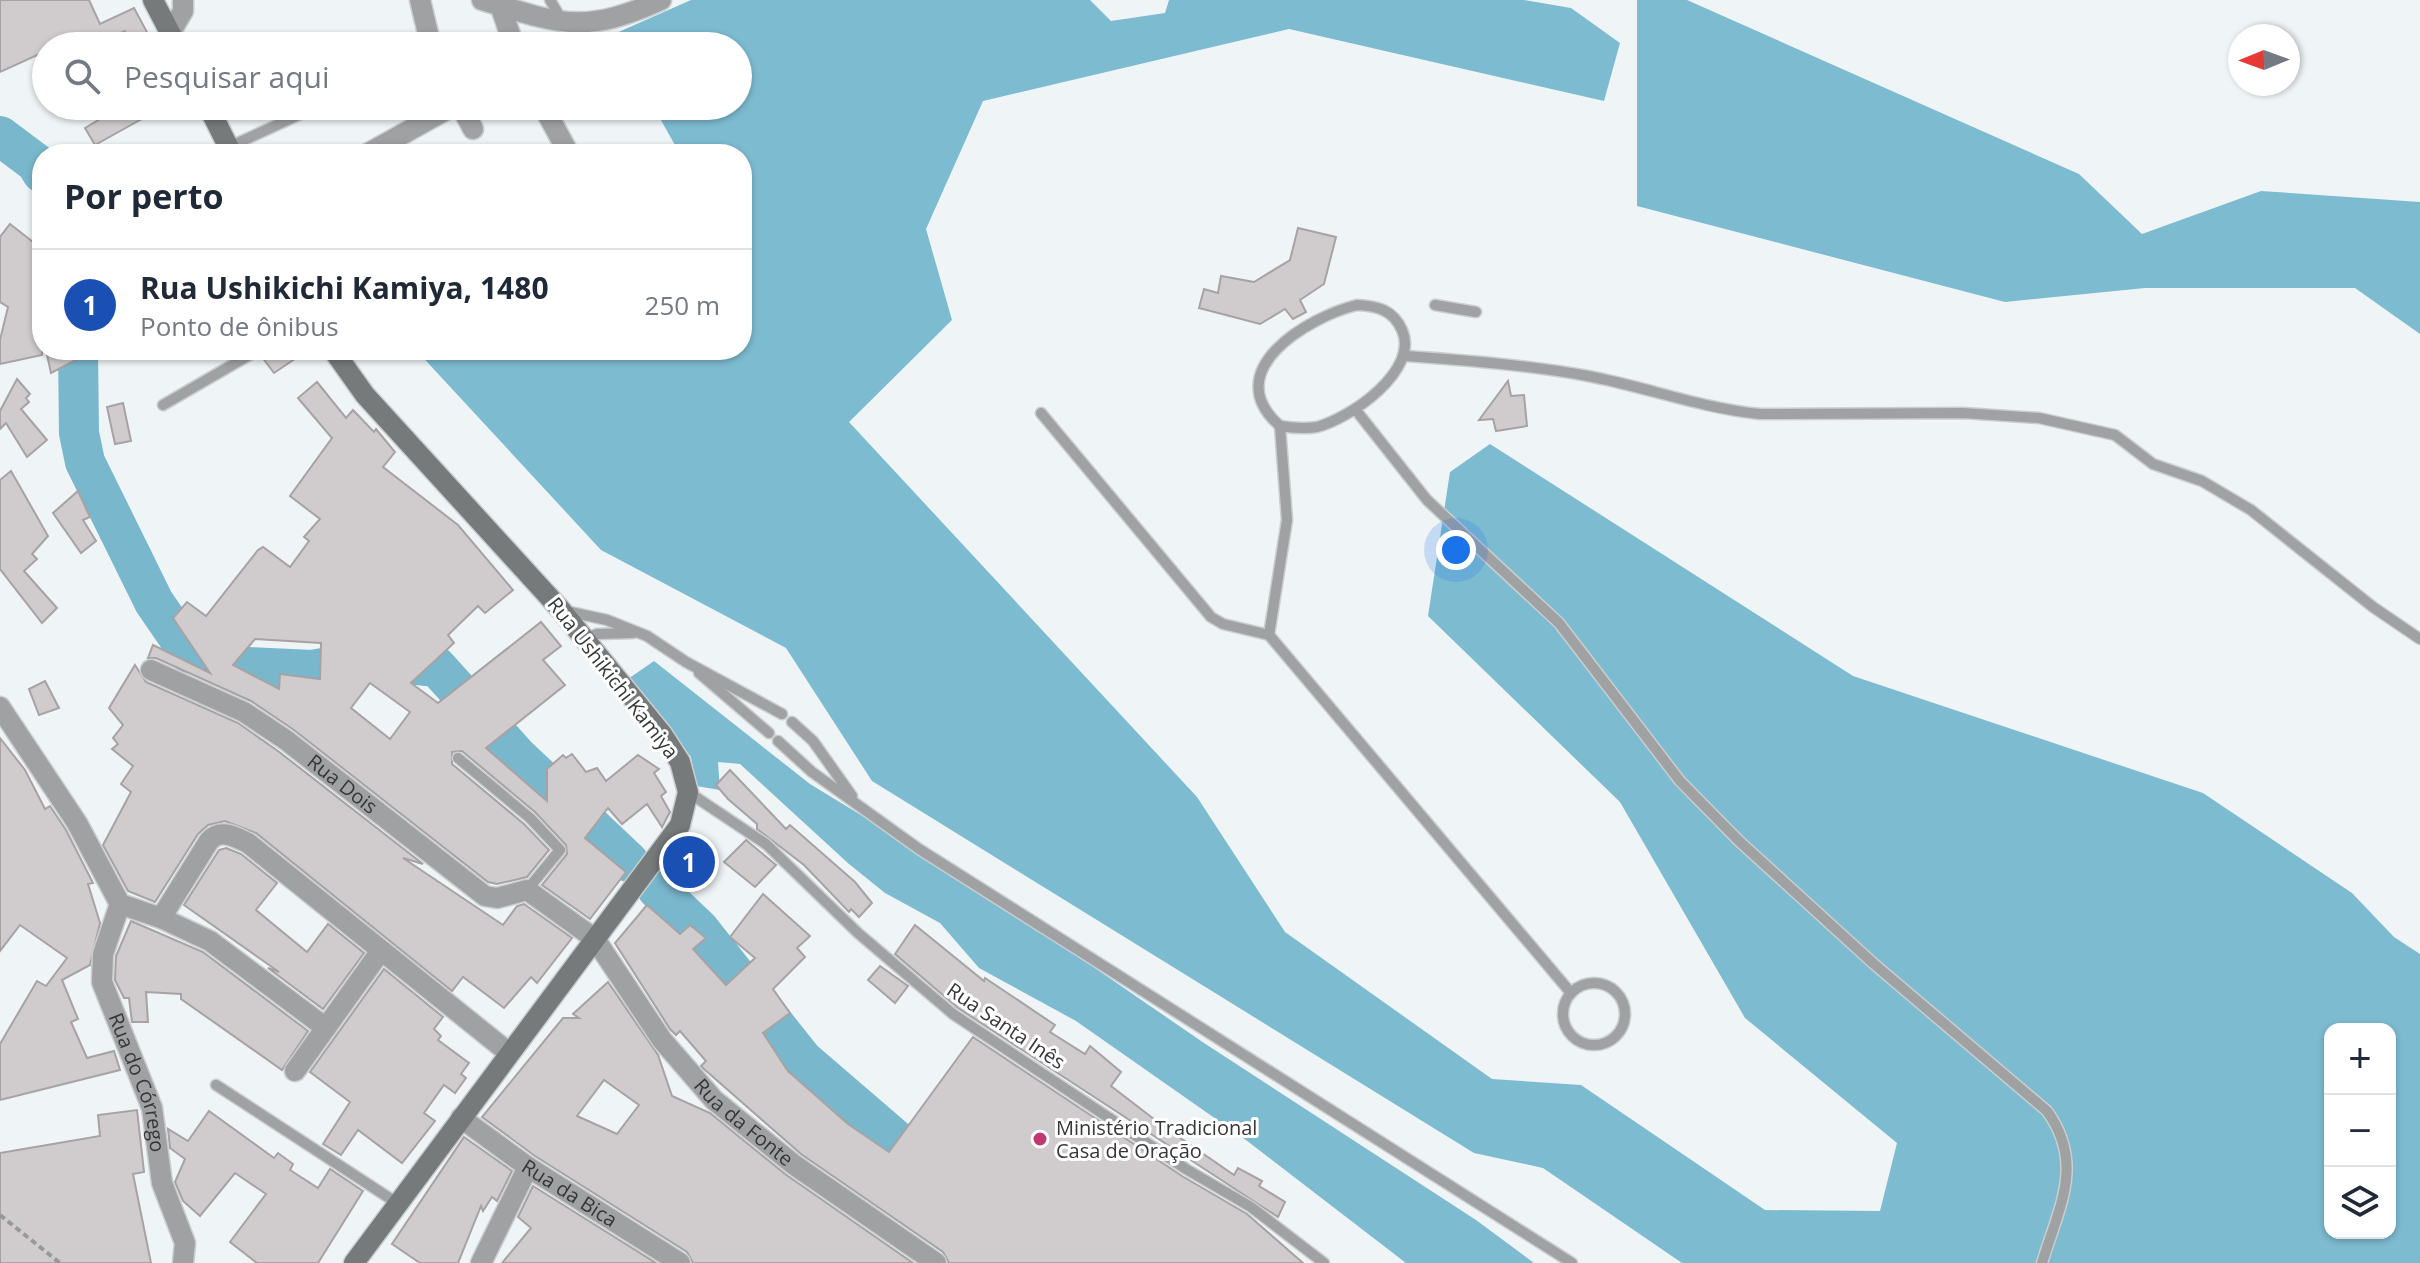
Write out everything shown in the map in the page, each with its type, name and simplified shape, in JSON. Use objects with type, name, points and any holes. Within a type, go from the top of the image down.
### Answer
[{"type":"main road","points":[[153,0],[170,32]]},
{"type":"main road","points":[[215,120],[227,144]]},
{"type":"main road","name":"Rua Ushikichi Kamiya","points":[[340,360],[365,395],[561,610],[662,734],[680,762],[688,792]]},
{"type":"main road","points":[[354,1263],[680,825],[688,792]]},
{"type":"street","points":[[176,32],[183,0]]},
{"type":"street","points":[[420,0],[428,32]]},
{"type":"street","points":[[491,3],[563,22],[606,22],[661,0]]},
{"type":"street","points":[[491,3],[507,32]]},
{"type":"street","points":[[385,144],[428,120]]},
{"type":"street","points":[[468,120],[473,129]]},
{"type":"street","points":[[551,120],[564,144]]},
{"type":"street","name":"Rua Dois","points":[[151,670],[244,712],[286,740],[485,896],[497,898],[527,890]]},
{"type":"street","points":[[0,707],[77,823],[120,904],[161,918],[210,941],[326,1028]]},
{"type":"street","points":[[161,918],[209,841],[221,834],[231,835],[248,843],[509,1053]]},
{"type":"street","points":[[527,890],[595,939]]},
{"type":"street","name":"Rua do Córrego","points":[[120,904],[103,954],[102,982],[152,1108],[162,1183],[185,1243],[183,1263]]},
{"type":"street","name":"Rua da Fonte","points":[[595,939],[662,1040],[714,1100],[793,1164],[936,1263]]},
{"type":"street","points":[[295,1071],[380,952]]},
{"type":"street","name":"Rua da Bica","points":[[461,1118],[528,1167],[680,1263]]},
{"type":"street","points":[[481,1263],[528,1167]]},
{"type":"lane","points":[[550,0],[563,22]]},
{"type":"lane","points":[[242,144],[290,120]]},
{"type":"lane","points":[[1269,635],[1287,520],[1280,426],[1261,404],[1258,384],[1265,362],[1278,347],[1334,311],[1357,305],[1378,306],[1397,318],[1406,338],[1406,356],[1395,374],[1355,409],[1318,426],[1280,426]]},
{"type":"lane","points":[[1435,305],[1476,312]]},
{"type":"lane","points":[[1406,356],[1465,360],[1589,376],[1729,411],[1963,413],[2039,418],[2084,426],[2115,435],[2153,464],[2202,481],[2251,510],[2373,607],[2420,639]]},
{"type":"lane","points":[[163,405],[241,360]]},
{"type":"lane","points":[[1355,409],[1427,500],[1559,623],[1680,781],[1739,841],[1807,906],[2047,1111],[2062,1133],[2068,1154],[2067,1179],[2042,1263]]},
{"type":"lane","points":[[1041,413],[1211,617],[1223,624],[1269,635],[1571,993]]},
{"type":"lane","points":[[561,610],[607,620],[647,636],[686,662],[782,714]]},
{"type":"lane","points":[[584,639],[610,633],[647,636]]},
{"type":"lane","points":[[686,662],[769,733]]},
{"type":"lane","points":[[792,722],[813,741],[855,801]]},
{"type":"lane","points":[[778,741],[812,772],[951,869],[1572,1263]]},
{"type":"lane","points":[[458,758],[530,818],[560,850],[527,890]]},
{"type":"lane","name":"Rua Santa Inês","points":[[688,792],[766,844],[858,933],[953,1014],[1186,1169],[1251,1207],[1324,1263]]},
{"type":"lane","points":[[1590,984],[1610,987],[1623,1003],[1624,1024],[1619,1033],[1612,1040],[1593,1046],[1574,1038],[1564,1022],[1566,1002],[1571,993],[1590,984]]},
{"type":"lane","points":[[216,1085],[397,1203]]},
{"type":"path","points":[[0,1215],[60,1263]]},
{"type":"shaded area","points":[[691,0],[1090,0],[1111,21],[1165,13],[1169,0],[1524,0],[1571,8],[1620,43],[1604,101],[1289,29],[983,101],[926,229],[952,320],[849,422],[1197,797],[1285,932],[1492,1079],[1581,1085],[1765,1210],[1880,1211],[1897,1143],[1745,1018],[1620,802],[1428,616],[1450,472],[1490,444],[1853,676],[2203,793],[2352,893],[2394,937],[2420,954],[2420,1263],[1682,1263],[1543,1168],[1474,1153],[872,781],[786,648],[601,550],[425,360],[752,360],[752,144],[674,144],[661,120],[752,120],[752,32],[619,32]]},
{"type":"shaded area","points":[[1637,0],[1687,0],[2079,174],[2142,234],[2261,191],[2420,202],[2420,334],[2355,288],[2145,288],[2005,302],[1637,206]]},
{"type":"shaded area","points":[[654,661],[810,784],[961,876],[1204,1043],[1476,1220],[1534,1263],[1406,1263],[1246,1140],[1076,1021],[979,968],[940,923],[885,893],[740,764],[718,762],[720,790],[696,786],[691,757],[628,679]]},
{"type":"building","points":[[0,0],[89,0],[100,24],[134,8],[147,32],[32,32],[32,57],[0,72]]},
{"type":"building","points":[[98,120],[140,120],[97,144],[85,128]]},
{"type":"building","points":[[10,224],[32,241],[32,357],[0,364],[0,340],[8,307],[0,302],[0,237]]},
{"type":"building","points":[[1298,228],[1336,237],[1324,284],[1300,300],[1306,312],[1293,319],[1285,309],[1260,324],[1199,308],[1204,289],[1218,293],[1221,276],[1254,282],[1290,260]]},
{"type":"building","points":[[48,360],[76,360],[51,373]]},
{"type":"building","points":[[264,360],[293,360],[274,373]]},
{"type":"building","points":[[17,379],[30,394],[26,398],[29,402],[21,409],[47,440],[27,457],[6,423],[0,429],[0,411]]},
{"type":"building","points":[[1508,381],[1511,396],[1524,395],[1527,426],[1496,431],[1493,419],[1479,420]]},
{"type":"building","points":[[317,382],[346,418],[353,410],[374,432],[376,429],[395,452],[383,467],[458,525],[513,590],[485,613],[478,606],[448,635],[454,643],[411,683],[438,703],[541,622],[561,646],[543,660],[565,685],[486,748],[547,801],[547,769],[563,755],[566,758],[572,754],[586,772],[597,768],[606,781],[638,755],[659,769],[654,773],[666,792],[661,796],[670,812],[662,827],[647,804],[622,824],[608,808],[585,838],[626,872],[590,919],[542,885],[567,854],[566,845],[535,812],[462,751],[452,752],[452,764],[524,824],[549,850],[527,877],[497,884],[488,882],[294,730],[251,701],[156,658],[148,658],[153,645],[210,673],[173,618],[187,602],[206,616],[263,547],[290,567],[309,541],[304,537],[320,519],[290,496],[332,438],[298,398]],"holes":[[[255,639],[321,643],[320,679],[280,674],[279,689],[233,665]],[[370,683],[410,712],[390,739],[351,708]]]},
{"type":"building","points":[[123,403],[131,441],[115,444],[107,407]]},
{"type":"building","points":[[11,471],[48,536],[32,554],[37,559],[24,571],[57,608],[42,623],[0,569],[0,480]]},
{"type":"building","points":[[78,491],[90,517],[83,520],[96,541],[81,553],[53,513]]},
{"type":"building","points":[[135,665],[146,682],[238,723],[278,751],[423,864],[403,858],[503,925],[517,906],[524,904],[572,938],[537,983],[531,977],[504,1008],[463,977],[452,991],[256,833],[225,821],[208,825],[198,834],[155,902],[128,891],[103,845],[131,792],[121,784],[133,766],[112,749],[118,744],[113,738],[123,725],[109,708]]},
{"type":"building","points":[[45,681],[59,708],[39,715],[29,689]]},
{"type":"building","points":[[0,738],[25,770],[45,809],[50,806],[66,830],[93,883],[88,884],[100,923],[90,965],[62,980],[78,1019],[71,1022],[87,1058],[114,1051],[120,1070],[0,1100],[0,1044],[37,981],[46,986],[67,958],[20,925],[0,951]]},
{"type":"building","points":[[730,770],[786,829],[790,825],[855,882],[872,903],[859,917],[851,909],[849,912],[804,865],[757,829],[757,824],[728,799],[716,785]]},
{"type":"building","points":[[746,840],[776,865],[755,887],[724,862]]},
{"type":"building","points":[[226,848],[241,854],[277,883],[256,910],[307,952],[328,924],[364,953],[323,1009],[268,968],[279,972],[184,905],[219,850]]},
{"type":"building","points":[[763,894],[810,936],[797,948],[805,957],[773,989],[790,1013],[763,1033],[788,1071],[848,1124],[889,1152],[973,1037],[1182,1176],[1247,1214],[1303,1263],[949,1263],[943,1252],[801,1154],[704,1069],[701,1066],[706,1061],[680,1031],[676,1035],[670,1029],[615,943],[647,905],[680,934],[690,925],[706,938],[693,949],[726,985],[755,958],[730,937]]},
{"type":"building","points":[[131,921],[203,952],[308,1031],[282,1070],[181,999],[181,994],[146,992],[148,1022],[132,1022],[129,998],[124,998],[115,980],[116,956]]},
{"type":"building","points":[[915,925],[984,981],[985,978],[1055,1025],[1050,1032],[1085,1054],[1090,1046],[1121,1072],[1111,1086],[1163,1126],[1234,1175],[1238,1168],[1262,1181],[1259,1186],[1285,1202],[1278,1217],[958,1008],[895,954]]},
{"type":"building","points":[[880,966],[908,986],[895,1003],[868,980]]},
{"type":"building","points":[[384,969],[443,1017],[434,1029],[441,1036],[438,1040],[469,1063],[461,1074],[466,1078],[455,1093],[444,1085],[424,1113],[435,1121],[402,1163],[358,1130],[341,1155],[323,1144],[350,1102],[310,1072]]},
{"type":"building","points":[[608,982],[658,1055],[672,1096],[710,1113],[785,1174],[913,1263],[693,1263],[687,1252],[535,1156],[482,1117],[563,1018],[579,1018],[573,1014]],"holes":[[[604,1080],[639,1105],[617,1134],[577,1116]]]},
{"type":"building","points":[[137,1110],[144,1172],[133,1174],[151,1263],[0,1263],[0,1153],[100,1136],[98,1115]]},
{"type":"building","points":[[209,1111],[274,1158],[278,1153],[293,1164],[290,1170],[318,1188],[330,1169],[363,1191],[318,1263],[257,1263],[230,1242],[266,1194],[235,1173],[200,1216],[183,1201],[175,1182],[185,1159],[170,1148],[168,1129],[188,1141]]},
{"type":"building","points":[[464,1137],[512,1171],[497,1201],[492,1197],[483,1211],[481,1206],[458,1263],[420,1263],[392,1244]]},
{"type":"building","points":[[533,1186],[656,1263],[502,1263],[531,1228],[518,1217]]},
{"type":"waterway","points":[[0,136],[32,160]]},
{"type":"waterway","points":[[78,360],[79,433],[85,462],[154,602],[189,653],[248,667],[312,670],[368,660],[437,667],[517,756],[629,862]]},
{"type":"waterway","points":[[657,889],[699,929],[803,1060],[939,1177]]},
{"type":"place","name":"Rua Ushikichi Kamiya, 1480","points":[[689,862]]},
{"type":"place","name":"Ministério Tradicional Casa de Oração","points":[[1040,1139]]}]
